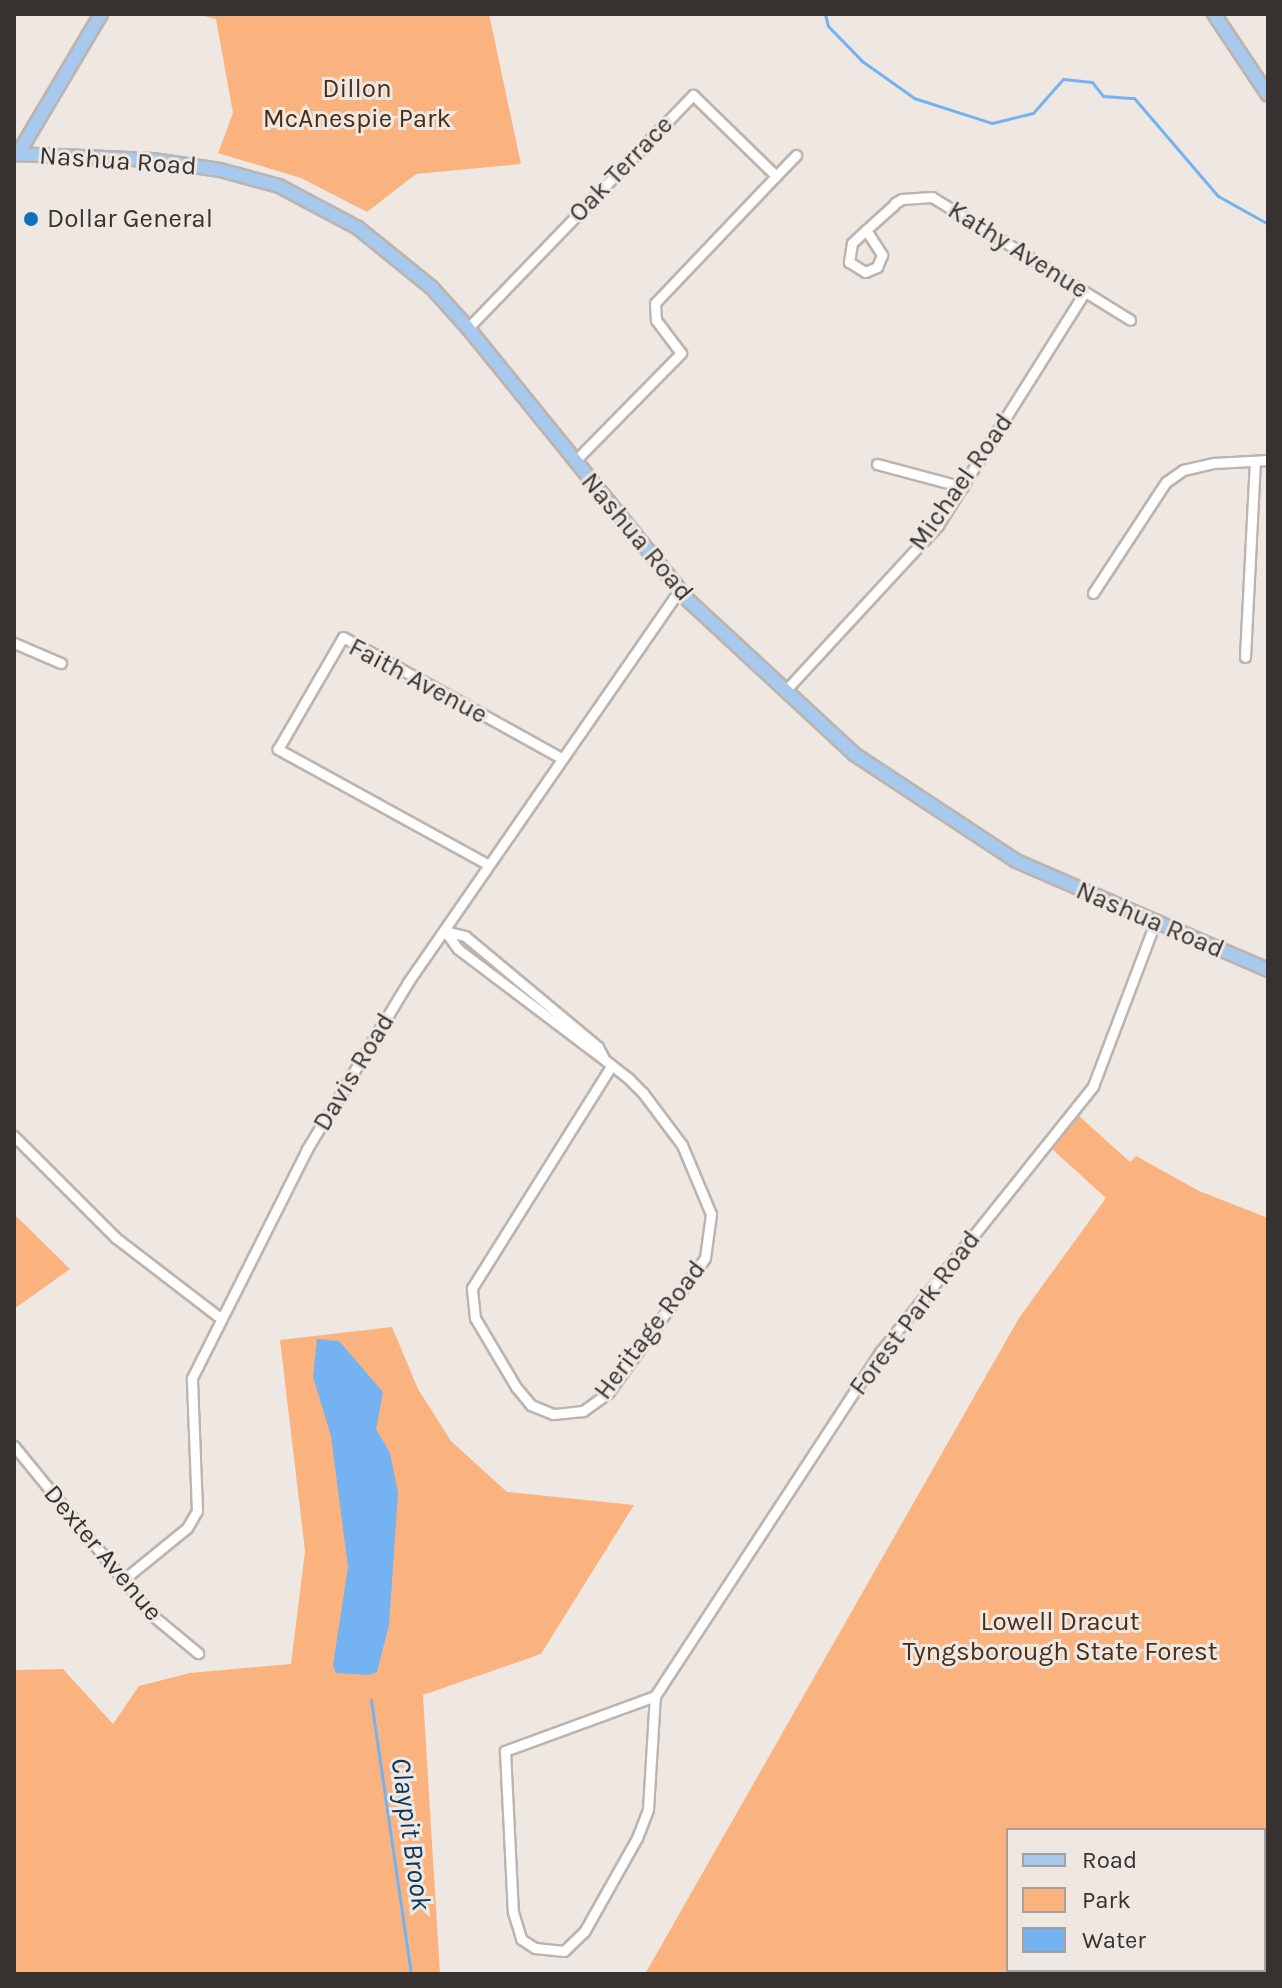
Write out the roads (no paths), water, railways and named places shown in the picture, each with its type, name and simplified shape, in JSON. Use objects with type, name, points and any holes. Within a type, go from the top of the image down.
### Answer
[{"type":"main road","points":[[16,154],[101,14]]},
{"type":"main road","points":[[1214,14],[1268,95]]},
{"type":"main road","name":"Nashua Road","points":[[16,154],[200,166],[279,186],[358,228],[396,255],[468,328],[679,590],[854,754],[979,838],[1056,881],[1268,970]]},
{"type":"street","name":"Oak Terrace","points":[[468,328],[693,95],[776,176]]},
{"type":"street","points":[[575,461],[681,353],[656,320],[655,303],[796,155]]},
{"type":"street","name":"Kathy Avenue","points":[[866,230],[882,255],[877,267],[861,272],[850,264],[848,252],[866,230],[902,199],[929,196],[1130,320]]},
{"type":"street","name":"Michael Road","points":[[785,691],[923,543],[963,487],[1085,292]]},
{"type":"street","points":[[1093,593],[1166,482],[1183,470],[1214,463],[1268,460]]},
{"type":"street","points":[[1245,657],[1255,462]]},
{"type":"street","points":[[877,464],[963,487]]},
{"type":"street","name":"Davis Road","points":[[123,1580],[187,1528],[197,1511],[192,1378],[219,1317],[315,1136],[487,864],[679,590]]},
{"type":"street","name":"Faith Avenue","points":[[487,864],[278,749],[343,637],[561,758]]},
{"type":"street","points":[[14,643],[61,663]]},
{"type":"street","name":"Forest Park Road","points":[[655,1696],[881,1351],[1093,1086],[1155,923]]},
{"type":"street","name":"Heritage Road","points":[[445,931],[465,936],[598,1047],[608,1062],[651,1101],[678,1137],[710,1209],[711,1239],[702,1263],[603,1399],[576,1414],[553,1414],[531,1405],[516,1387],[475,1318],[472,1288],[608,1062]]},
{"type":"street","points":[[14,1136],[116,1238],[219,1317]]},
{"type":"street","name":"Dexter Avenue","points":[[14,1446],[175,1639],[198,1653]]},
{"type":"street","points":[[655,1696],[651,1782],[637,1838],[574,1945],[552,1952],[535,1948],[521,1939],[513,1912],[505,1751],[655,1696]]},
{"type":"water","points":[[317,1339],[339,1341],[383,1392],[376,1429],[390,1453],[398,1493],[389,1625],[377,1672],[368,1675],[336,1673],[333,1665],[348,1567],[331,1436],[313,1377]]},
{"type":"waterway","points":[[825,14],[828,26],[862,61],[914,98],[992,123],[1033,113],[1063,79],[1092,82],[1103,96],[1134,98],[1218,196],[1268,224]]},
{"type":"waterway","name":"Claypit Brook","points":[[371,1700],[411,1974]]},
{"type":"place","name":"Dollar General","points":[[31,219]]},
{"type":"park label","name":"Dillon McAnespie Park","points":[[357,104]]},
{"type":"park label","name":"Lowell Dracut Tyngsborough State Forest","points":[[1060,1637]]}]
